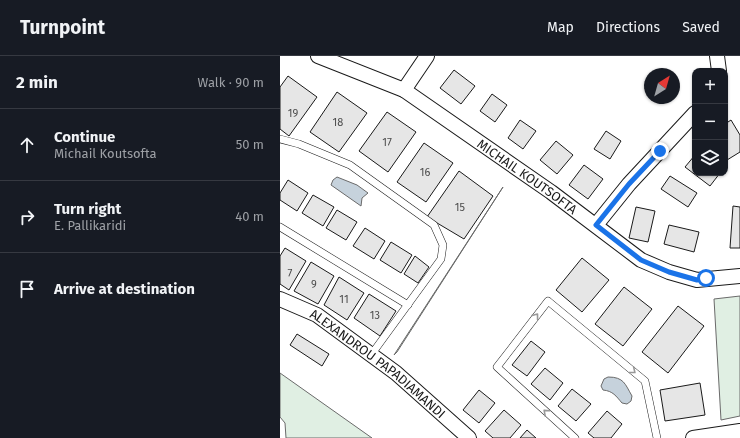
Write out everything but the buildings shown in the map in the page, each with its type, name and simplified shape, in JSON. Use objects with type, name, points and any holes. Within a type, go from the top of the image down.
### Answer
[{"type":"street","name":"MICHAIL KOUTSOFTA","points":[[318,56],[404,90],[545,188],[641,260],[669,272],[697,280],[740,276]]},
{"type":"street","points":[[404,90],[427,56]]},
{"type":"street","points":[[717,56],[719,68]]},
{"type":"street","points":[[596,225],[629,184],[692,116]]},
{"type":"street","name":"ALEXANDROU PAPADIAMANDI","points":[[280,299],[317,316],[372,355],[396,373],[465,437]]},
{"type":"street","points":[[693,438],[740,431]]},
{"type":"lane","points":[[280,139],[299,144],[350,165],[434,225],[443,245],[441,259],[372,355]]},
{"type":"lane","points":[[280,227],[408,305]]},
{"type":"lane","points":[[575,438],[497,367],[548,301],[645,381],[657,438]]},
{"type":"green space","points":[[503,187],[397,352],[394,355]]},
{"type":"green space","points":[[740,296],[740,416],[721,420],[714,299]]},
{"type":"green space","points":[[280,373],[372,438],[286,438],[285,423],[280,417]]},
{"type":"shaded area","points":[[337,177],[357,185],[368,193],[362,198],[361,206],[331,185],[333,180]]},
{"type":"shaded area","points":[[608,377],[618,378],[626,385],[632,396],[631,401],[627,404],[622,403],[612,393],[603,390],[601,386],[604,379]]},
{"type":"route","points":[[660,151],[629,184],[596,225],[641,260],[669,272],[697,280],[706,278]]}]
